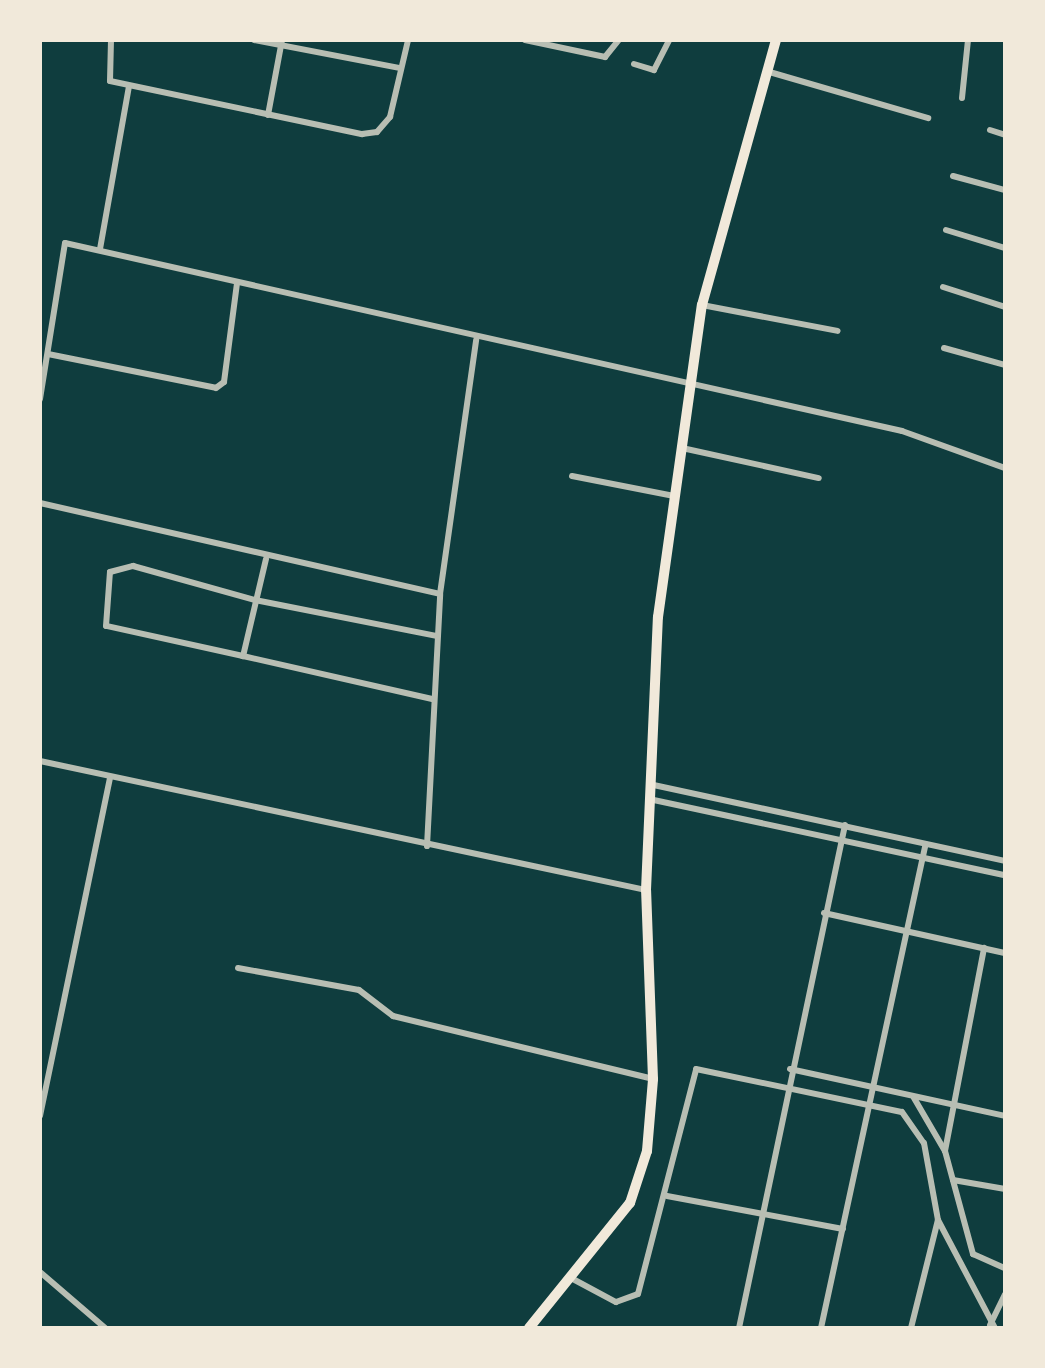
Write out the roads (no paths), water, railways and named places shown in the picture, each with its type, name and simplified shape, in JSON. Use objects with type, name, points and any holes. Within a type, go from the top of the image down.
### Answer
[{"type":"highway","points":[[529,1328],[638,1191],[653,1079],[646,890],[648,799],[686,385],[702,305],[776,40]]},
{"type":"street","points":[[111,40],[106,75],[129,87],[268,115],[377,132],[390,117],[408,40]]},
{"type":"street","points":[[254,40],[282,42],[400,68]]},
{"type":"street","points":[[525,40],[605,57],[619,40]]},
{"type":"street","points":[[634,64],[654,70],[669,40]]},
{"type":"street","points":[[962,98],[968,40]]},
{"type":"street","points":[[268,115],[282,42]]},
{"type":"street","points":[[766,71],[928,118]]},
{"type":"street","points":[[100,249],[129,87]]},
{"type":"street","points":[[990,130],[1005,135]]},
{"type":"street","points":[[953,176],[1005,190]]},
{"type":"street","points":[[946,230],[1005,248]]},
{"type":"street","points":[[40,399],[65,243],[476,340],[902,431],[1005,468]]},
{"type":"street","points":[[48,354],[216,388],[224,382],[237,283]]},
{"type":"street","points":[[943,287],[1005,307]]},
{"type":"street","points":[[702,305],[838,331]]},
{"type":"street","points":[[427,846],[432,699],[440,594],[476,340]]},
{"type":"street","points":[[944,348],[1005,365]]},
{"type":"street","points":[[682,448],[819,478]]},
{"type":"street","points":[[572,476],[674,496]]},
{"type":"street","points":[[40,503],[266,559],[440,594]]},
{"type":"street","points":[[243,656],[266,559]]},
{"type":"street","points":[[432,699],[106,626],[106,587],[123,564],[255,600],[437,636]]},
{"type":"street","points":[[40,761],[427,846],[646,890]]},
{"type":"street","points":[[40,1116],[110,777]]},
{"type":"street","points":[[649,784],[1005,861]]},
{"type":"street","points":[[648,799],[1005,875]]},
{"type":"street","points":[[739,1328],[786,1083],[845,825]]},
{"type":"street","points":[[821,1328],[926,844]]},
{"type":"street","points":[[824,913],[1005,953]]},
{"type":"street","points":[[945,1151],[984,948]]},
{"type":"street","points":[[238,968],[359,990],[393,1016],[653,1079]]},
{"type":"street","points":[[571,1278],[616,1302],[634,1299],[667,1196],[696,1069],[786,1083],[902,1112],[918,1130],[938,1220],[991,1327]]},
{"type":"street","points":[[790,1069],[1005,1116]]},
{"type":"street","points":[[914,1097],[945,1151],[973,1254],[1005,1268]]},
{"type":"street","points":[[953,1180],[1005,1189]]},
{"type":"street","points":[[667,1196],[843,1229]]},
{"type":"street","points":[[911,1328],[938,1220]]},
{"type":"street","points":[[40,1272],[105,1328]]},
{"type":"street","points":[[991,1327],[1005,1294]]}]
